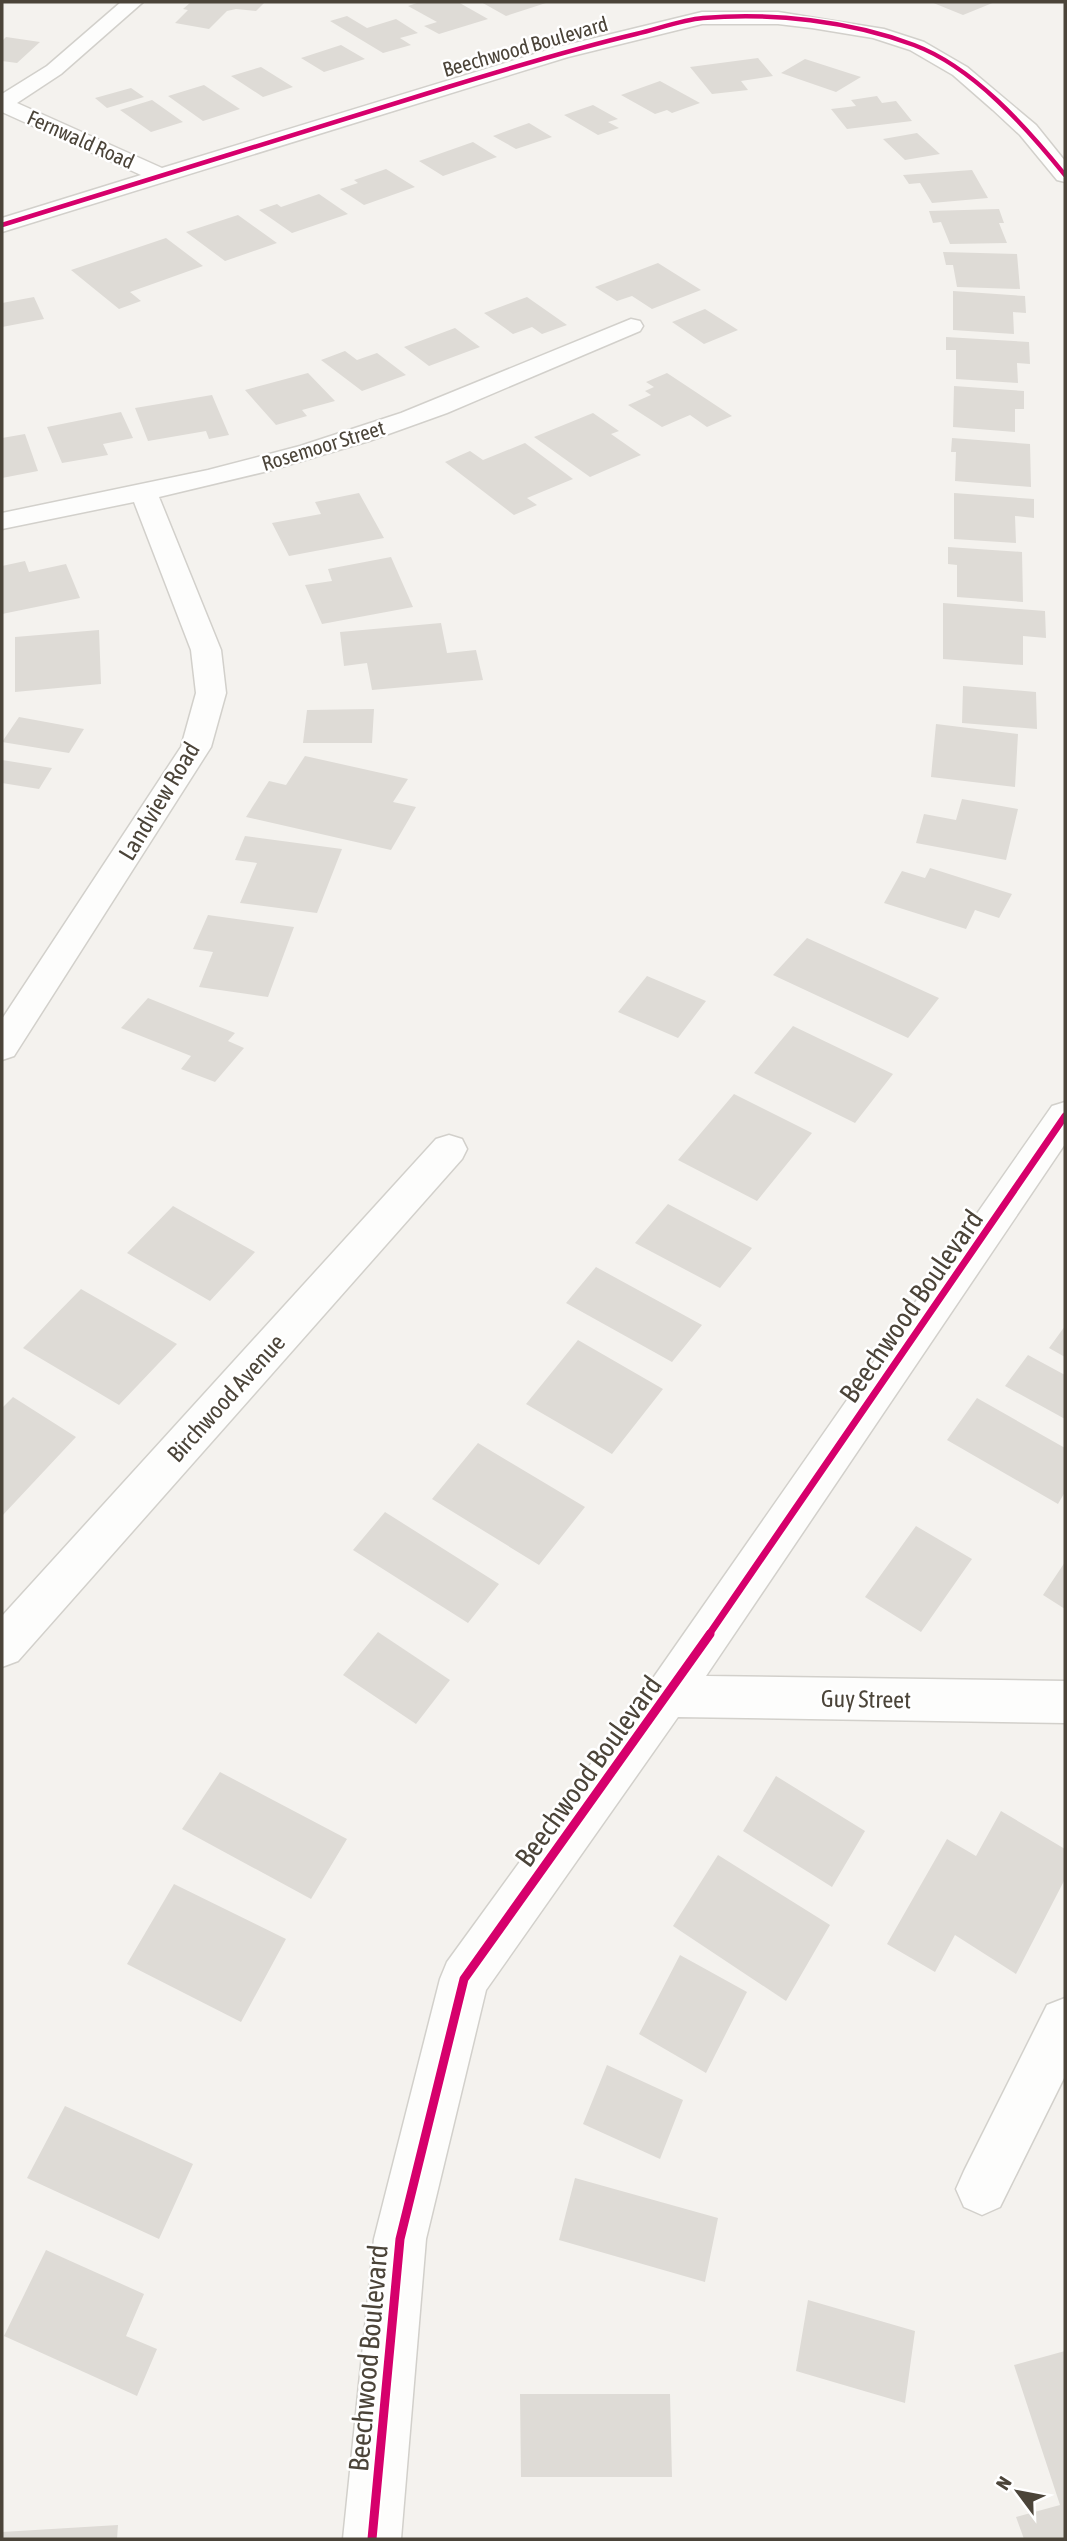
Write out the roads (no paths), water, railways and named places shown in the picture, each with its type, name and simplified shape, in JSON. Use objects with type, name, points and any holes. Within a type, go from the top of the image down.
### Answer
[{"type":"street","points":[[2,104],[54,70],[133,2]]},
{"type":"street","points":[[812,22],[832,2]]},
{"type":"street","name":"Beechwood Boulevard","points":[[2,225],[561,52],[702,18],[778,18],[812,22],[877,33],[917,46],[960,71],[1028,130],[1065,175]]},
{"type":"street","name":"Fernwald Road","points":[[2,104],[159,175]]},
{"type":"street","name":"Rosemoor Street","points":[[2,521],[144,492],[283,459],[409,418],[631,326]]},
{"type":"street","name":"Landview Road","points":[[2,1047],[196,747],[211,693],[206,650],[144,492]]},
{"type":"street","name":"Beechwood Boulevard","points":[[372,2539],[400,2239],[464,1979],[667,1696],[1065,1116]]},
{"type":"street","name":"Birchwood Avenue","points":[[2,1647],[449,1149]]},
{"type":"street","name":"Guy Street","points":[[667,1696],[1065,1702]]},
{"type":"street","points":[[982,2189],[1065,2023]]}]
